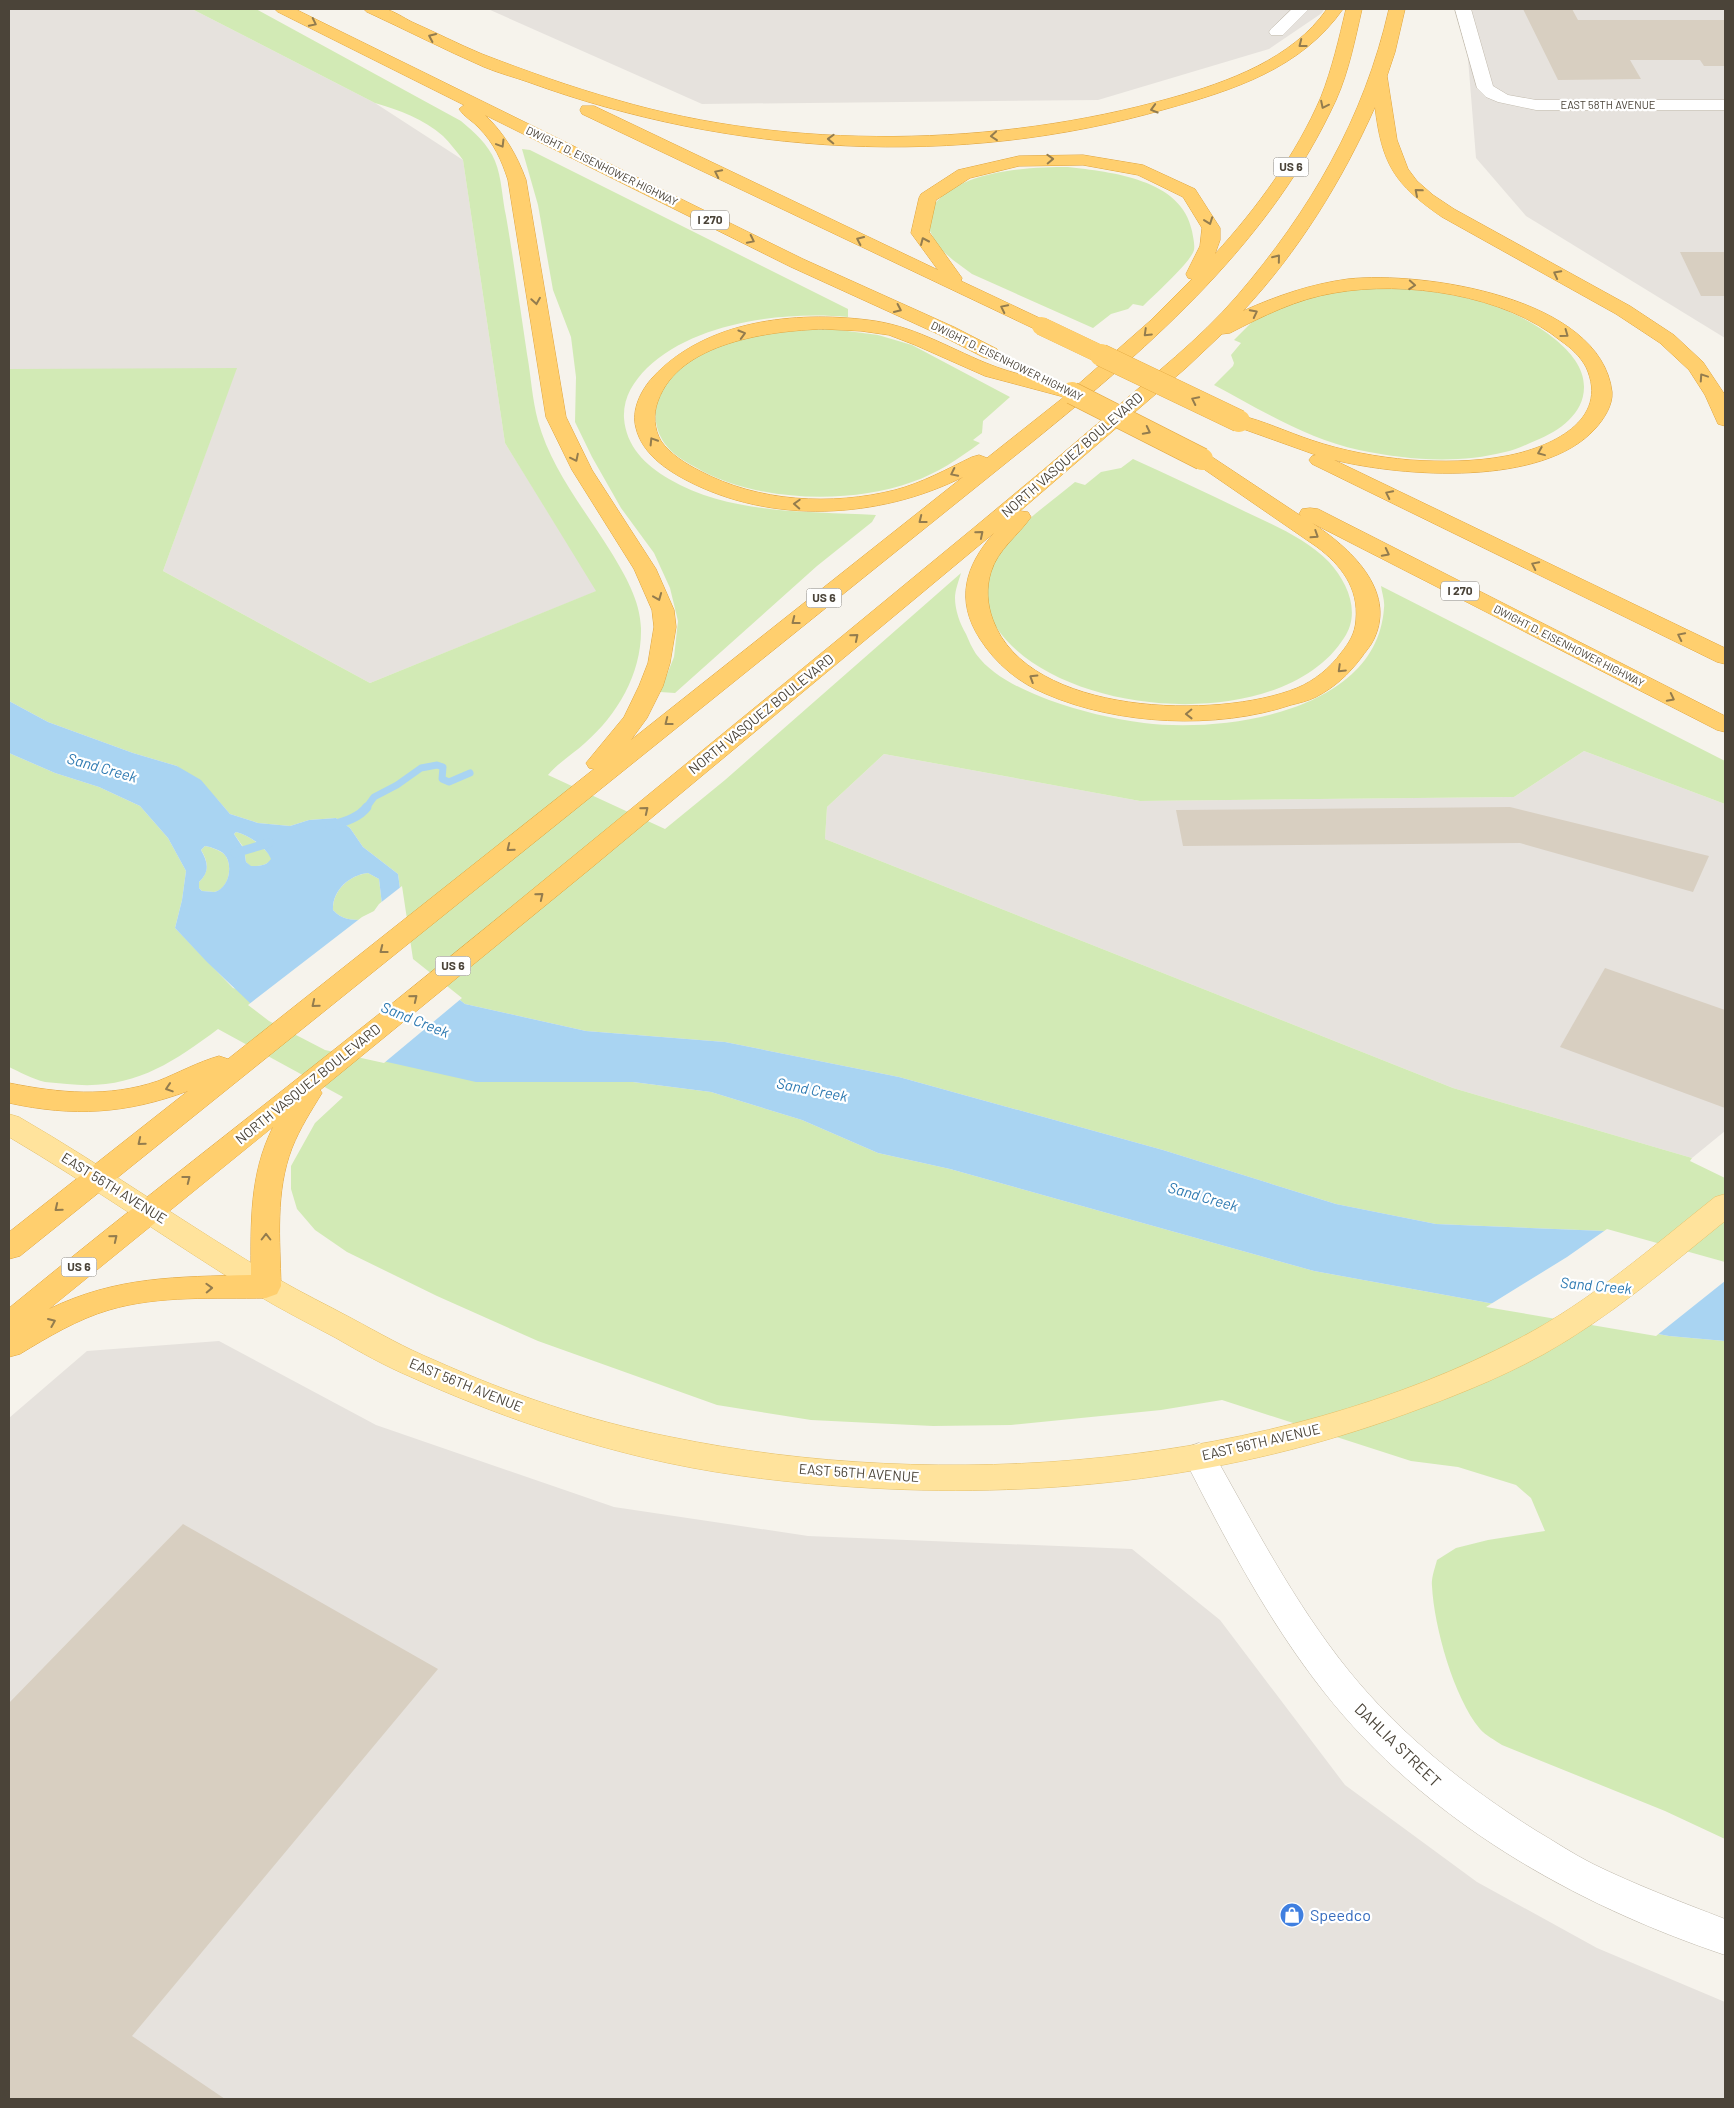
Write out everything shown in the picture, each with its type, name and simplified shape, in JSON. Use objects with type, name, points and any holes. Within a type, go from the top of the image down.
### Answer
[{"type":"highway","name":"DWIGHT D. EISENHOWER HIGHWAY","points":[[283,9],[798,263],[947,331],[990,363],[1072,393],[1725,725]]},
{"type":"highway","points":[[372,9],[967,290],[1725,657]]},
{"type":"highway","points":[[476,57],[623,107],[696,124],[824,138],[950,139],[1043,131],[1101,121],[1141,112],[1204,93],[1244,77],[1295,50],[1315,34],[1334,9]]},
{"type":"highway","name":"US 6","points":[[9,1248],[1029,436],[1118,360],[1182,299],[1264,208],[1302,148],[1328,100],[1344,55],[1354,9]]},
{"type":"highway","name":"NORTH VASQUEZ BOULEVARD","points":[[9,1325],[148,1210],[322,1073],[668,791],[1058,469],[1211,335],[1281,253],[1300,226],[1346,151],[1380,76],[1392,38],[1404,11]]},
{"type":"highway","points":[[1380,76],[1389,145],[1398,170],[1407,182],[1432,204],[1448,214],[1623,310],[1667,339],[1696,366],[1715,394],[1725,420]]},
{"type":"highway","points":[[425,78],[491,128],[512,163],[524,217],[550,390],[556,417],[582,470],[645,569],[658,594],[663,610],[665,626],[659,663],[651,686],[635,718],[615,745],[548,818]]},
{"type":"highway","points":[[967,290],[929,252],[922,238],[917,220],[921,205],[932,192],[947,181],[965,173],[993,164],[1060,158],[1095,161],[1144,171],[1164,179],[1194,197],[1209,217],[1212,230],[1210,244],[1182,299]]},
{"type":"highway","points":[[1211,335],[1282,300],[1325,288],[1383,283],[1436,287],[1492,299],[1523,310],[1564,333],[1582,349],[1594,366],[1602,394],[1599,409],[1586,428],[1561,444],[1516,460],[1459,467],[1416,466],[1355,458],[1313,447],[1239,421]]},
{"type":"highway","points":[[990,363],[902,332],[847,324],[806,323],[781,326],[751,331],[715,342],[672,366],[648,399],[644,419],[646,428],[658,450],[694,477],[744,496],[768,501],[812,505],[841,504],[907,493],[949,476],[1029,436]]},
{"type":"highway","points":[[1058,469],[990,553],[984,562],[976,584],[977,610],[994,646],[1030,677],[1055,690],[1094,704],[1143,712],[1207,714],[1247,710],[1293,697],[1330,679],[1346,664],[1360,646],[1365,634],[1368,622],[1366,597],[1362,585],[1351,566],[1336,550],[1202,459]]},
{"type":"highway","points":[[9,1093],[57,1101],[91,1104],[150,1094],[180,1084],[275,1036]]},
{"type":"highway","points":[[9,1344],[39,1327],[86,1307],[120,1296],[156,1290],[266,1286],[267,1202],[271,1170],[283,1134],[306,1094],[322,1073]]},
{"type":"main road","name":"EAST 56TH AVENUE","points":[[9,1124],[266,1286],[415,1366],[489,1396],[544,1417],[702,1456],[768,1466],[903,1477],[992,1477],[1127,1468],[1199,1456],[1316,1431],[1435,1390],[1534,1345],[1609,1296],[1725,1205]]},
{"type":"street","points":[[1277,32],[1301,9]]},
{"type":"street","name":"EAST 58TH AVENUE","points":[[1463,9],[1484,88],[1492,94],[1516,102],[1536,105],[1725,105]]},
{"type":"street","name":"DAHLIA STREET","points":[[1199,1456],[1288,1612],[1314,1652],[1350,1698],[1425,1775],[1482,1817],[1577,1875],[1647,1907],[1725,1937]]},
{"type":"shaded area","points":[[9,9],[192,9],[375,103],[463,160],[505,443],[597,591],[370,683],[163,571],[236,369],[9,369]]},
{"type":"shaded area","points":[[488,9],[1324,9],[1322,13],[1269,49],[1098,100],[702,104]]},
{"type":"shaded area","points":[[1464,9],[1725,9],[1725,338],[1526,216],[1476,158]]},
{"type":"shaded area","points":[[1584,751],[1725,804],[1725,1131],[1692,1158],[1453,1088],[825,839],[827,807],[884,754],[1140,801],[1514,797]]},
{"type":"shaded area","points":[[219,1341],[376,1425],[614,1507],[808,1536],[1132,1549],[1220,1620],[1345,1785],[1477,1882],[1597,1948],[1725,2002],[1725,2099],[9,2099],[9,1418],[87,1351]]},
{"type":"green space","points":[[192,9],[256,9],[461,121],[485,144],[495,161],[501,181],[538,421],[551,456],[626,579],[635,598],[641,628],[637,661],[626,691],[617,706],[597,732],[548,775],[665,829],[725,780],[961,573],[955,595],[957,612],[972,647],[983,662],[1009,682],[1029,692],[1096,714],[1144,723],[1177,725],[1215,724],[1254,718],[1292,708],[1326,693],[1355,671],[1375,643],[1384,608],[1381,586],[1725,761],[1725,804],[1584,751],[1514,797],[1140,801],[884,754],[827,807],[825,839],[1453,1088],[1692,1158],[1690,1161],[1725,1178],[1725,1265],[1605,1231],[1436,1224],[1336,1204],[1163,1150],[899,1077],[725,1042],[586,1031],[465,1004],[410,961],[398,874],[363,847],[350,828],[336,818],[309,820],[290,826],[258,823],[230,814],[217,799],[177,766],[133,753],[48,722],[9,701],[9,369],[237,368],[163,571],[370,683],[596,591],[505,443],[463,160],[443,136],[419,120],[375,103]]},
{"type":"green space","points":[[522,149],[530,150],[848,309],[848,317],[796,316],[769,318],[715,330],[667,352],[637,379],[627,397],[624,418],[628,437],[638,454],[660,474],[693,491],[718,499],[770,509],[876,515],[872,522],[817,566],[675,693],[660,692],[674,657],[678,621],[670,588],[654,553],[621,508],[592,457],[575,422],[576,377],[571,337],[553,290],[538,205]]},
{"type":"green space","points":[[1068,167],[1123,176],[1142,181],[1160,189],[1174,200],[1186,214],[1194,240],[1194,250],[1186,262],[1143,306],[1133,304],[1128,309],[1111,314],[1093,328],[972,274],[938,247],[928,227],[934,205],[946,193],[960,184],[996,173],[1015,170]]},
{"type":"green space","points":[[1367,288],[1417,290],[1466,298],[1514,314],[1536,325],[1556,340],[1571,355],[1579,367],[1584,387],[1580,405],[1569,420],[1554,432],[1509,451],[1469,458],[1413,458],[1359,450],[1321,439],[1285,423],[1214,385],[1233,366],[1234,363],[1231,355],[1241,343],[1234,340],[1258,316],[1320,294]]},
{"type":"green space","points":[[832,329],[878,335],[912,345],[1010,397],[983,421],[982,433],[973,440],[980,443],[956,460],[912,482],[859,494],[831,497],[802,496],[773,493],[745,487],[719,479],[695,467],[675,454],[665,444],[656,424],[658,401],[669,380],[686,364],[707,351],[732,342],[785,332]]},
{"type":"green space","points":[[1133,459],[1279,527],[1311,546],[1336,570],[1350,598],[1352,619],[1344,638],[1314,669],[1272,691],[1223,702],[1170,704],[1117,697],[1067,681],[1026,658],[996,627],[987,609],[985,592],[989,564],[1000,548],[1030,518],[1075,482],[1085,485],[1101,472],[1121,468]]},
{"type":"green space","points":[[9,753],[55,773],[99,787],[140,806],[168,838],[186,871],[182,900],[175,928],[233,988],[553,1080],[633,1082],[711,1092],[802,1120],[878,1153],[950,1169],[1314,1271],[1669,1336],[1725,1341],[1725,1839],[1665,1811],[1502,1745],[1482,1731],[1471,1716],[1454,1681],[1441,1641],[1434,1603],[1433,1576],[1437,1560],[1456,1548],[1488,1540],[1545,1531],[1531,1498],[1516,1485],[1458,1467],[1411,1461],[1222,1400],[1161,1410],[1011,1425],[933,1426],[811,1420],[717,1405],[538,1341],[437,1296],[347,1252],[315,1230],[297,1209],[291,1189],[291,1166],[315,1123],[343,1097],[218,1029],[183,1054],[148,1073],[110,1083],[90,1085],[45,1082],[9,1067]]},
{"type":"green space","points":[[236,832],[256,842],[272,859],[262,865],[250,866],[246,862],[244,848],[234,834]]},
{"type":"green space","points":[[205,846],[224,854],[229,864],[226,882],[223,887],[214,892],[202,891],[199,888],[199,882],[205,874],[207,866],[201,850]]},
{"type":"green space","points":[[368,873],[379,879],[382,905],[364,920],[343,918],[333,910],[335,896],[348,881],[361,874]]},
{"type":"water","name":"Sand Creek","points":[[9,701],[48,722],[133,753],[177,766],[201,780],[230,814],[258,823],[290,826],[309,820],[336,818],[350,828],[363,847],[398,874],[410,961],[465,1004],[586,1031],[725,1042],[899,1077],[1163,1150],[1336,1204],[1436,1224],[1605,1231],[1725,1265],[1725,1341],[1669,1336],[1314,1271],[950,1169],[878,1153],[802,1120],[711,1092],[633,1082],[476,1082],[325,1048],[250,1003],[175,928],[182,900],[186,871],[168,838],[140,806],[99,787],[55,773],[9,753]],"holes":[[[236,832],[256,842],[271,859],[262,865],[251,866],[246,862],[244,849],[234,834]],[[205,846],[218,850],[224,854],[229,864],[226,881],[219,890],[214,892],[202,891],[199,888],[199,882],[203,878],[207,867],[201,850]],[[368,873],[379,879],[382,905],[365,920],[343,918],[333,910],[335,896],[343,885],[361,874]]]},
{"type":"pier","points":[[402,886],[413,959],[462,998],[384,1063],[325,1050],[269,1021],[248,1005],[362,917],[374,911],[379,904]]},
{"type":"pier","points":[[1607,1229],[1725,1262],[1725,1281],[1656,1336],[1486,1307],[1567,1257]]},
{"type":"building","points":[[1523,9],[1572,9],[1578,20],[1725,20],[1725,66],[1704,66],[1700,60],[1630,60],[1641,79],[1558,80]]},
{"type":"building","points":[[1680,252],[1725,252],[1725,296],[1701,296]]},
{"type":"building","points":[[1510,807],[1709,856],[1693,892],[1520,843],[1183,846],[1176,810]]},
{"type":"building","points":[[1605,968],[1725,1010],[1725,1108],[1560,1047]]},
{"type":"building","points":[[183,1524],[438,1669],[132,2036],[225,2099],[9,2099],[9,1703]]},
{"type":"waterway","points":[[366,808],[374,797],[397,785],[421,768],[437,765],[443,767],[442,779],[449,782],[470,773]]},
{"type":"waterway","points":[[330,826],[355,817],[367,807]]},
{"type":"waterway","points":[[235,853],[269,843]]},
{"type":"place","name":"Speedco","points":[[1292,1915]]}]
